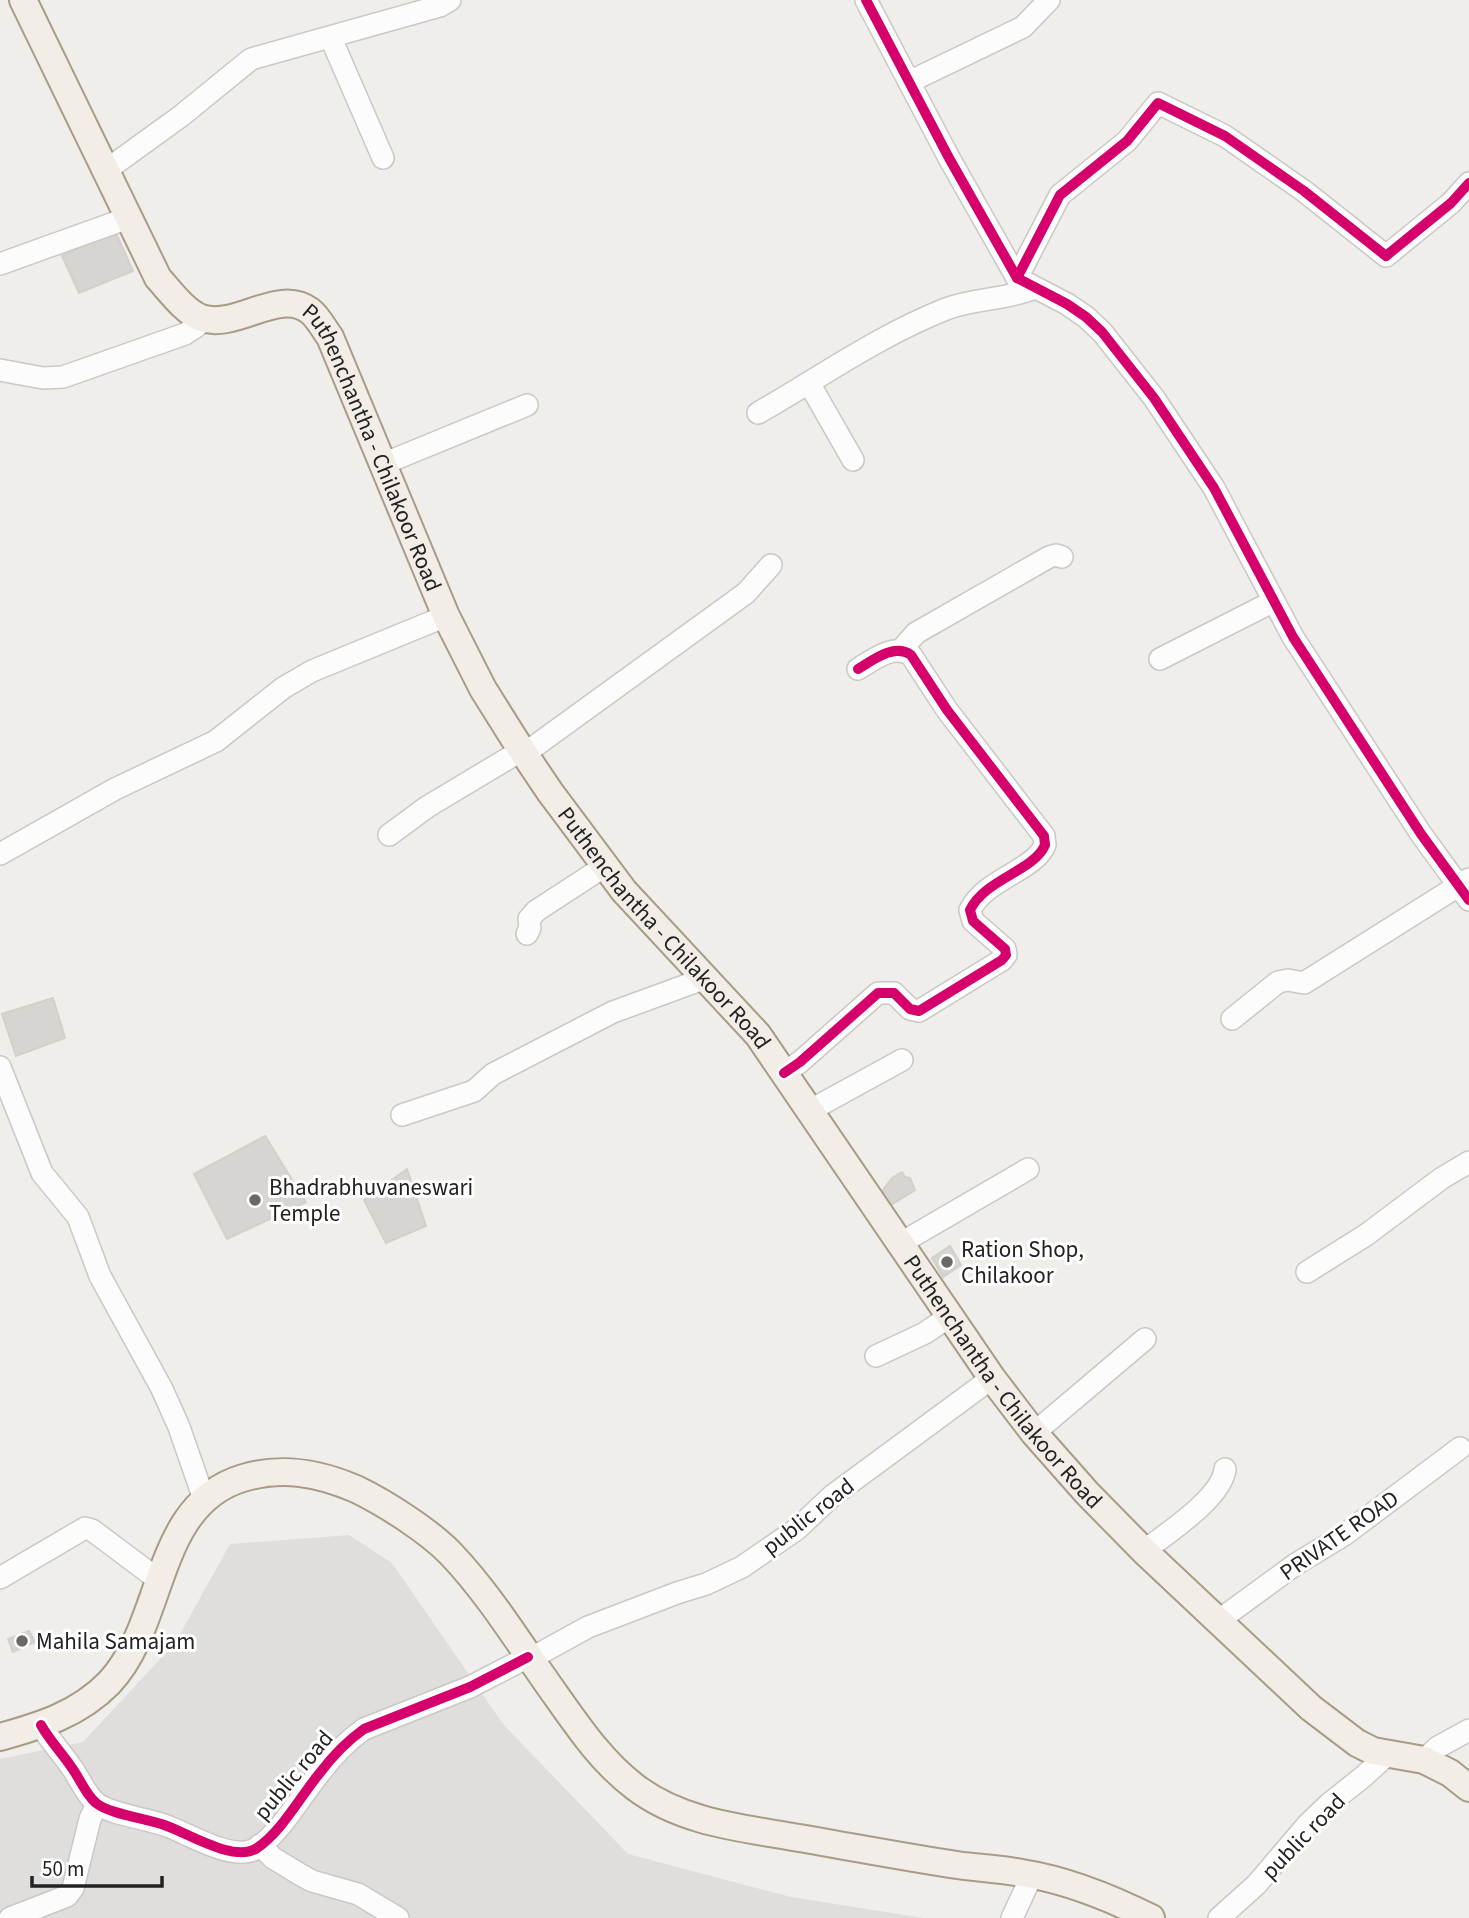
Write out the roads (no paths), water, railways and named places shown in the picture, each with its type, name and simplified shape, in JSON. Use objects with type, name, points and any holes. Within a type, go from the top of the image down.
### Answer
[{"type":"main road","points":[[23,0],[158,278],[190,312],[202,318]]},
{"type":"main road","name":"Puthenchantha - Chilakoor Road","points":[[202,318],[229,319],[297,303],[312,313],[330,337],[446,615],[483,689],[523,752],[624,891],[758,1035],[992,1378],[1034,1433],[1087,1493],[1144,1551],[1328,1721],[1357,1743],[1373,1751],[1424,1760],[1450,1773],[1469,1788]]},
{"type":"main road","points":[[0,1737],[61,1717],[95,1696],[121,1669],[133,1651],[181,1529],[204,1499],[240,1479],[277,1471],[292,1471],[336,1480],[371,1497],[450,1553],[492,1605],[613,1770],[663,1806],[735,1827],[1032,1875],[1075,1885],[1151,1918]]},
{"type":"street","points":[[105,171],[181,116],[251,59],[440,6],[450,0]]},
{"type":"street","points":[[866,0],[949,158],[1026,283],[1086,317],[1102,332],[1154,398],[1214,488],[1293,637],[1421,834],[1466,888],[1304,983],[1289,980],[1278,982],[1232,1019]]},
{"type":"street","points":[[909,82],[1023,27],[1049,0]]},
{"type":"street","points":[[332,43],[383,158]]},
{"type":"street","points":[[758,413],[881,342],[938,313],[966,304],[1012,297],[1026,283],[1060,195],[1127,142],[1158,103],[1225,136],[1304,191],[1386,256],[1451,203],[1469,183]]},
{"type":"street","points":[[0,264],[128,218]]},
{"type":"street","points":[[0,370],[43,378],[63,377],[185,334],[197,326],[202,318]]},
{"type":"street","points":[[809,383],[853,460]]},
{"type":"street","points":[[383,464],[527,405]]},
{"type":"street","points":[[901,650],[916,633],[1049,557],[1062,557]]},
{"type":"street","points":[[389,835],[428,807],[523,752],[746,593],[771,565]]},
{"type":"street","points":[[1160,659],[1274,601]]},
{"type":"street","points":[[0,854],[115,789],[216,741],[282,688],[312,671],[446,615]]},
{"type":"street","points":[[784,1073],[877,994],[894,993],[910,1009],[919,1010],[1004,959],[1005,949],[974,921],[970,911],[984,893],[1035,859],[1045,845],[1044,836],[947,710],[913,658],[901,650],[893,651],[858,669]]},
{"type":"street","points":[[527,934],[530,918],[536,911],[605,866]]},
{"type":"street","points":[[402,1115],[474,1091],[493,1074],[612,1012],[706,978]]},
{"type":"street","points":[[809,1111],[902,1060]]},
{"type":"street","points":[[0,1067],[42,1173],[78,1217],[100,1276],[162,1389],[179,1427],[204,1499]]},
{"type":"street","points":[[1307,1272],[1366,1235],[1442,1178],[1469,1162]]},
{"type":"street","points":[[901,1242],[1028,1169]]},
{"type":"street","points":[[876,1356],[925,1333],[950,1316]]},
{"type":"street","points":[[1034,1433],[1145,1339]]},
{"type":"street","name":"public road","points":[[97,1804],[168,1826],[193,1839],[220,1848],[248,1852],[260,1845],[286,1819],[320,1772],[363,1729],[470,1686],[589,1627],[706,1584],[742,1567],[797,1529],[832,1496],[992,1378]]},
{"type":"street","name":"PRIVATE ROAD","points":[[1218,1621],[1296,1564],[1344,1535],[1460,1448]]},
{"type":"street","points":[[1144,1551],[1212,1497],[1222,1482],[1225,1469]]},
{"type":"street","points":[[0,1578],[85,1528],[92,1530],[160,1581]]},
{"type":"street","points":[[10,1918],[67,1896],[73,1888],[90,1819],[97,1804],[51,1743],[41,1725]]},
{"type":"street","points":[[1424,1760],[1438,1747],[1469,1730]]},
{"type":"street","name":"public road","points":[[1219,1918],[1256,1885],[1308,1824],[1388,1754]]},
{"type":"street","points":[[260,1845],[273,1858],[301,1875],[358,1894],[398,1918]]},
{"type":"street","points":[[1012,1918],[1032,1875]]},
{"type":"place","name":"Bhadrabhuvaneswari Temple","points":[[255,1200]]},
{"type":"place","name":"Ration Shop, Chilakoor","points":[[947,1262]]},
{"type":"place","name":"Mahila Samajam","points":[[22,1641]]}]
